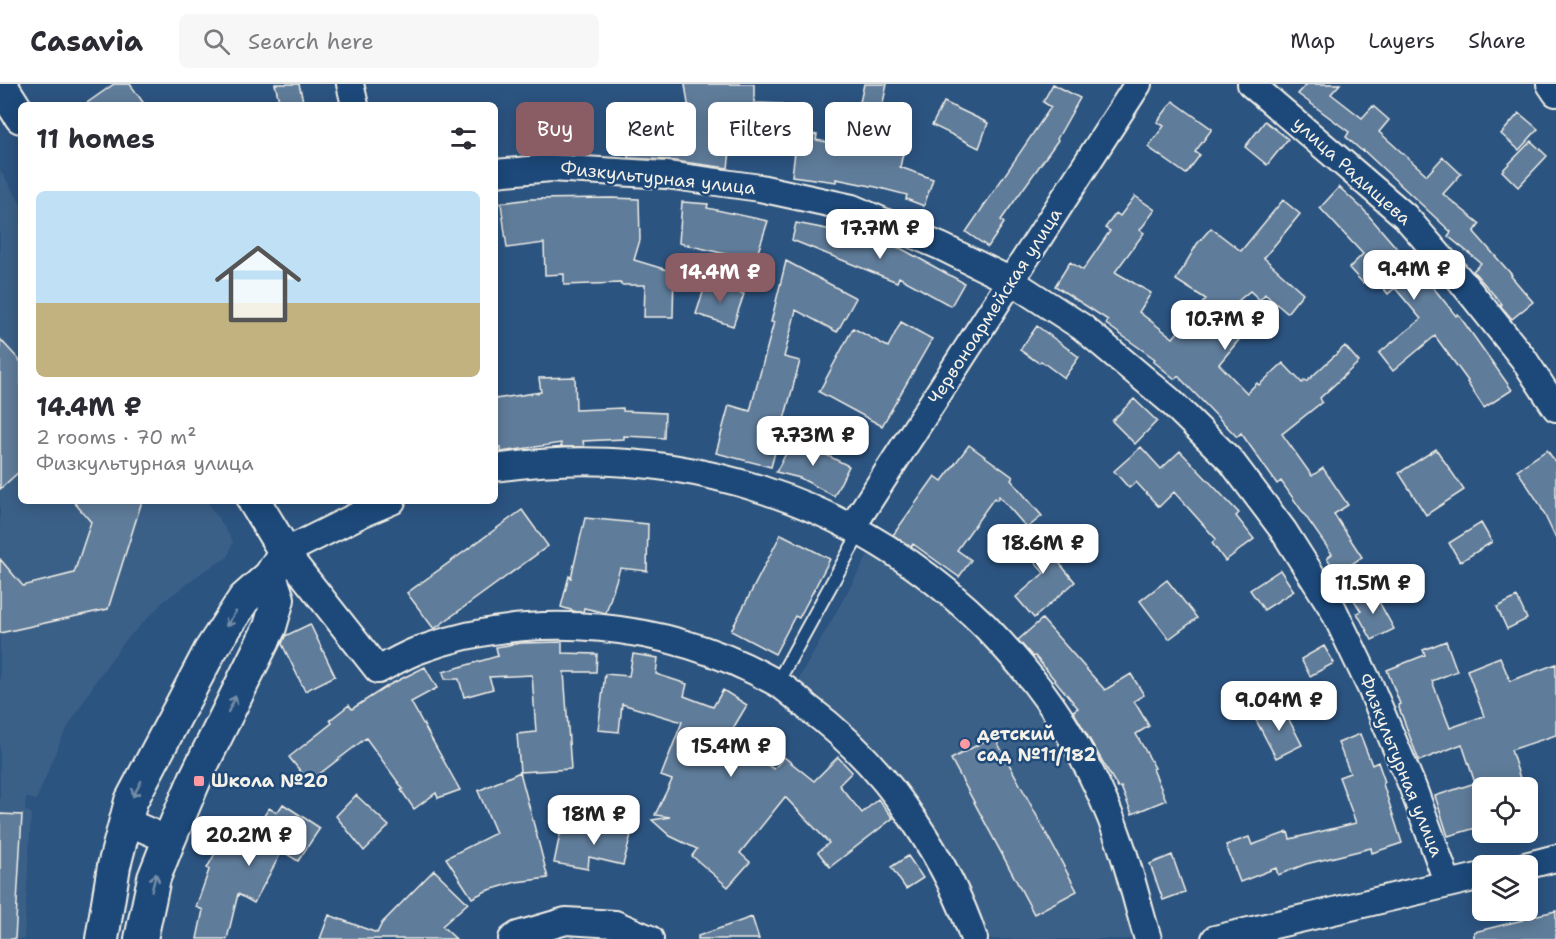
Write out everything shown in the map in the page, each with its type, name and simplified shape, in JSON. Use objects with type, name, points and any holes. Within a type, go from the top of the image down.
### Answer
[{"type":"street","points":[[0,84],[18,112]]},
{"type":"street","points":[[350,84],[354,102]]},
{"type":"street","name":"Червоноармейская улица","points":[[856,530],[1011,281],[1138,84]]},
{"type":"street","name":"улица Радищева","points":[[1251,84],[1405,216],[1523,358],[1556,408]]},
{"type":"street","points":[[1550,84],[1556,93]]},
{"type":"street","name":"Физкультурная улица","points":[[498,173],[551,168],[666,176],[771,190],[852,208],[942,247],[1011,281],[1082,327],[1168,400],[1231,461],[1283,530],[1333,609],[1365,676],[1413,788],[1448,884]]},
{"type":"street","points":[[498,468],[532,462],[592,460],[648,464],[699,472],[766,489],[816,509],[856,530],[918,568],[961,603],[1004,645],[1041,690],[1072,738],[1099,789],[1120,843],[1148,939]]},
{"type":"street","points":[[141,939],[154,878],[169,840],[195,779],[270,627],[278,599],[278,564],[256,504]]},
{"type":"street","points":[[102,939],[114,867],[131,801],[210,651],[244,599],[278,564],[361,514],[385,504]]},
{"type":"street","points":[[278,564],[378,670],[419,650],[471,635],[520,627],[573,626],[627,631],[678,642],[729,659],[777,683],[859,750],[895,792],[936,853],[964,908],[974,939]]},
{"type":"street","points":[[125,821],[169,840]]},
{"type":"street","points":[[1538,863],[1556,858]]},
{"type":"street","points":[[1215,939],[1472,878]]},
{"type":"street","points":[[513,939],[519,935],[566,921],[615,924],[650,939]]},
{"type":"lane","points":[[777,683],[856,530]]},
{"type":"shaded area","points":[[0,170],[18,199],[18,504],[209,504],[233,541],[228,557],[204,571],[164,601],[124,642],[97,679],[62,737],[36,800],[26,797],[25,811],[31,813],[24,939],[0,939]]},
{"type":"shaded area","name":"детский сад №11/182","points":[[872,548],[958,612],[1032,693],[1091,793],[1139,939],[982,939],[971,905],[796,684]]},
{"type":"building","points":[[114,84],[130,84],[143,102],[88,102]]},
{"type":"building","points":[[275,84],[299,84],[303,102],[279,102]]},
{"type":"building","points":[[685,84],[754,84],[754,102],[708,102],[708,156],[729,156],[728,168],[668,160],[628,158],[628,156],[696,156],[696,102],[688,102]]},
{"type":"building","points":[[864,84],[887,84],[883,102],[860,102]]},
{"type":"building","points":[[1053,84],[1080,98],[1058,140],[1001,220],[1004,223],[988,247],[966,232],[1051,107],[1043,102]]},
{"type":"building","points":[[1307,84],[1340,84],[1331,94],[1362,118],[1373,106],[1389,120],[1379,132],[1427,175],[1443,157],[1461,174],[1443,194],[1480,224],[1474,232],[1533,302],[1512,319],[1473,271],[1481,263],[1448,236],[1451,232],[1346,137],[1349,132],[1298,94]]},
{"type":"building","points":[[1173,101],[1212,129],[1195,152],[1200,155],[1186,174],[1148,147],[1164,126],[1157,122]]},
{"type":"building","points":[[944,102],[988,123],[979,148],[932,125]]},
{"type":"building","points":[[1519,113],[1538,129],[1519,150],[1501,134]]},
{"type":"building","points":[[1265,121],[1288,139],[1267,165],[1245,147]]},
{"type":"building","points":[[813,134],[817,135],[816,140],[825,142],[825,156],[902,156],[900,167],[933,179],[924,206],[906,199],[907,195],[876,187],[836,179],[836,182],[792,176],[794,156],[813,156]]},
{"type":"building","points":[[1531,141],[1547,156],[1518,187],[1502,171]]},
{"type":"building","points":[[1339,187],[1363,209],[1401,253],[1404,251],[1456,316],[1458,314],[1512,390],[1484,408],[1468,381],[1435,336],[1393,371],[1379,353],[1421,319],[1395,288],[1388,294],[1372,275],[1363,283],[1349,268],[1363,254],[1320,208]]},
{"type":"building","points":[[1135,196],[1155,210],[1140,230],[1144,233],[1115,272],[1151,293],[1139,312],[1173,338],[1206,299],[1176,280],[1197,244],[1211,228],[1241,251],[1283,200],[1300,214],[1264,258],[1303,293],[1287,313],[1265,294],[1260,300],[1250,291],[1220,316],[1243,335],[1219,364],[1247,393],[1283,363],[1302,383],[1305,380],[1306,382],[1345,346],[1359,362],[1320,398],[1322,402],[1282,434],[1312,476],[1323,468],[1348,505],[1334,514],[1362,557],[1337,574],[1327,558],[1332,554],[1281,481],[1277,484],[1241,433],[1237,437],[1178,376],[1175,379],[1153,361],[1155,359],[1106,324],[1108,320],[1055,286],[1070,262],[1083,270],[1110,231],[1105,228],[1116,213],[1120,216]]},
{"type":"building","points":[[530,199],[639,199],[640,240],[634,260],[674,272],[673,317],[644,317],[645,285],[621,285],[621,283],[564,285],[564,274],[545,275],[544,243],[507,248],[501,203]]},
{"type":"building","points":[[682,202],[708,204],[707,208],[768,221],[755,261],[679,243]]},
{"type":"building","points":[[796,223],[873,238],[902,249],[964,283],[951,306],[899,277],[897,282],[792,240]]},
{"type":"building","points":[[786,261],[856,298],[837,332],[796,310],[784,357],[800,361],[771,467],[716,453],[729,405],[750,411],[774,322],[771,322]]},
{"type":"building","points":[[706,283],[744,294],[733,326],[696,314]]},
{"type":"building","points":[[901,322],[932,339],[882,426],[819,392],[853,328],[888,347]]},
{"type":"building","points":[[1037,326],[1079,357],[1064,378],[1041,361],[1039,363],[1020,350]]},
{"type":"building","points":[[0,339],[18,359],[18,473],[0,489]]},
{"type":"building","points":[[575,377],[576,410],[623,408],[623,411],[665,413],[664,438],[624,436],[624,439],[583,441],[584,447],[561,447],[561,443],[501,452],[501,447],[498,448],[498,399],[541,392],[539,378]]},
{"type":"building","points":[[1134,399],[1157,421],[1135,444],[1112,421]]},
{"type":"building","points":[[794,439],[849,466],[834,496],[800,478],[776,472]]},
{"type":"building","points":[[969,445],[1013,477],[1011,480],[1042,516],[1027,528],[999,496],[997,500],[994,498],[957,550],[971,560],[959,577],[913,544],[911,547],[893,535],[935,476],[942,481]]},
{"type":"building","points":[[1141,447],[1161,469],[1180,451],[1239,513],[1236,516],[1254,539],[1225,561],[1212,543],[1216,539],[1174,492],[1159,507],[1136,482],[1129,488],[1114,471]]},
{"type":"building","points":[[1436,449],[1464,490],[1426,515],[1399,473]]},
{"type":"building","points":[[1547,450],[1556,463],[1556,539],[1539,503],[1517,470]]},
{"type":"building","points":[[76,504],[141,504],[108,609],[0,633],[0,559],[23,586],[74,573],[91,522]]},
{"type":"building","points":[[522,510],[548,546],[434,629],[407,593]]},
{"type":"building","points":[[585,518],[648,524],[647,571],[620,568],[606,613],[584,608],[583,612],[577,612],[561,607],[569,576],[571,578]]},
{"type":"building","points":[[1481,523],[1492,542],[1460,562],[1449,543]]},
{"type":"building","points":[[1040,527],[1053,542],[1047,548],[1075,582],[1034,618],[1016,597],[1044,573],[1019,544]]},
{"type":"building","points":[[781,534],[830,559],[799,618],[795,616],[775,654],[731,631]]},
{"type":"building","points":[[1280,570],[1294,591],[1264,610],[1250,590]]},
{"type":"building","points":[[1167,580],[1197,618],[1169,639],[1140,601]]},
{"type":"building","points":[[1372,589],[1394,629],[1372,640],[1357,613],[1361,611],[1354,600]]},
{"type":"building","points":[[1517,597],[1527,619],[1507,629],[1497,607]]},
{"type":"building","points":[[1042,619],[1105,690],[1131,674],[1144,695],[1134,701],[1149,726],[1136,734],[1155,768],[1153,769],[1166,800],[1132,814],[1121,787],[1118,788],[1073,711],[1078,708],[1035,656],[1033,657],[1018,640]]},
{"type":"building","points":[[310,624],[335,676],[305,691],[282,644],[285,636]]},
{"type":"building","points":[[1446,641],[1457,671],[1432,681],[1450,728],[1484,716],[1467,670],[1500,657],[1510,681],[1556,664],[1556,735],[1511,750],[1520,777],[1473,777],[1462,744],[1419,761],[1387,670],[1425,655],[1423,650]]},
{"type":"building","points":[[562,642],[562,653],[597,654],[596,672],[564,672],[571,769],[520,772],[517,734],[536,732],[532,675],[489,677],[493,689],[464,697],[459,679],[445,679],[443,672],[498,656],[496,647],[521,643]]},
{"type":"building","points":[[1324,646],[1334,663],[1310,676],[1301,659]]},
{"type":"building","points":[[633,654],[658,658],[656,674],[687,684],[684,696],[713,707],[723,690],[747,705],[726,740],[774,769],[784,757],[814,781],[838,757],[852,772],[839,785],[862,813],[878,799],[893,818],[830,867],[818,852],[829,843],[785,797],[740,853],[750,862],[728,887],[692,856],[697,849],[670,836],[652,820],[670,817],[655,815],[672,780],[661,776],[682,722],[622,704],[619,732],[598,730],[605,674],[629,676]]},
{"type":"building","points":[[425,667],[437,688],[411,702],[460,790],[438,798],[436,793],[414,809],[401,790],[403,789],[366,738],[309,782],[289,757],[332,723],[330,720],[349,705],[352,709],[389,685]]},
{"type":"building","points":[[1282,706],[1302,745],[1276,758],[1256,720]]},
{"type":"building","points":[[1360,734],[1372,765],[1378,762],[1402,843],[1372,853],[1371,848],[1306,864],[1278,875],[1276,868],[1240,882],[1226,845],[1249,837],[1252,845],[1288,832],[1290,839],[1356,823],[1339,777],[1350,773],[1338,743]]},
{"type":"building","points":[[994,736],[1077,891],[1034,914],[951,759]]},
{"type":"building","points":[[520,772],[548,878],[516,882],[472,898],[446,858],[496,833],[478,791]]},
{"type":"building","points":[[1472,784],[1472,829],[1448,836],[1435,796]]},
{"type":"building","points":[[356,795],[389,826],[364,851],[336,816]]},
{"type":"building","points":[[283,804],[320,828],[298,861],[282,851],[254,903],[238,894],[227,939],[197,939],[203,910],[196,907],[209,870],[207,868],[224,837],[229,840],[233,832],[248,841],[269,808],[277,813]]},
{"type":"building","points":[[0,814],[22,815],[15,939],[0,939]]},
{"type":"building","points":[[634,823],[623,865],[589,857],[588,869],[554,863],[560,834]]},
{"type":"building","points":[[1172,855],[1185,892],[1163,900],[1150,864]]},
{"type":"building","points":[[908,856],[923,878],[906,889],[891,867]]},
{"type":"building","points":[[434,870],[468,903],[442,926],[456,939],[320,939],[329,915],[377,933],[382,923]]},
{"type":"building","points":[[1556,911],[1556,939],[1474,939],[1474,932],[1519,921],[1538,921],[1538,915]]},
{"type":"building","points":[[752,917],[759,939],[698,939],[698,936]]},
{"type":"place","name":"детский сад №11/182","points":[[965,744]]},
{"type":"place","name":"Школа №20","points":[[199,781]]}]
